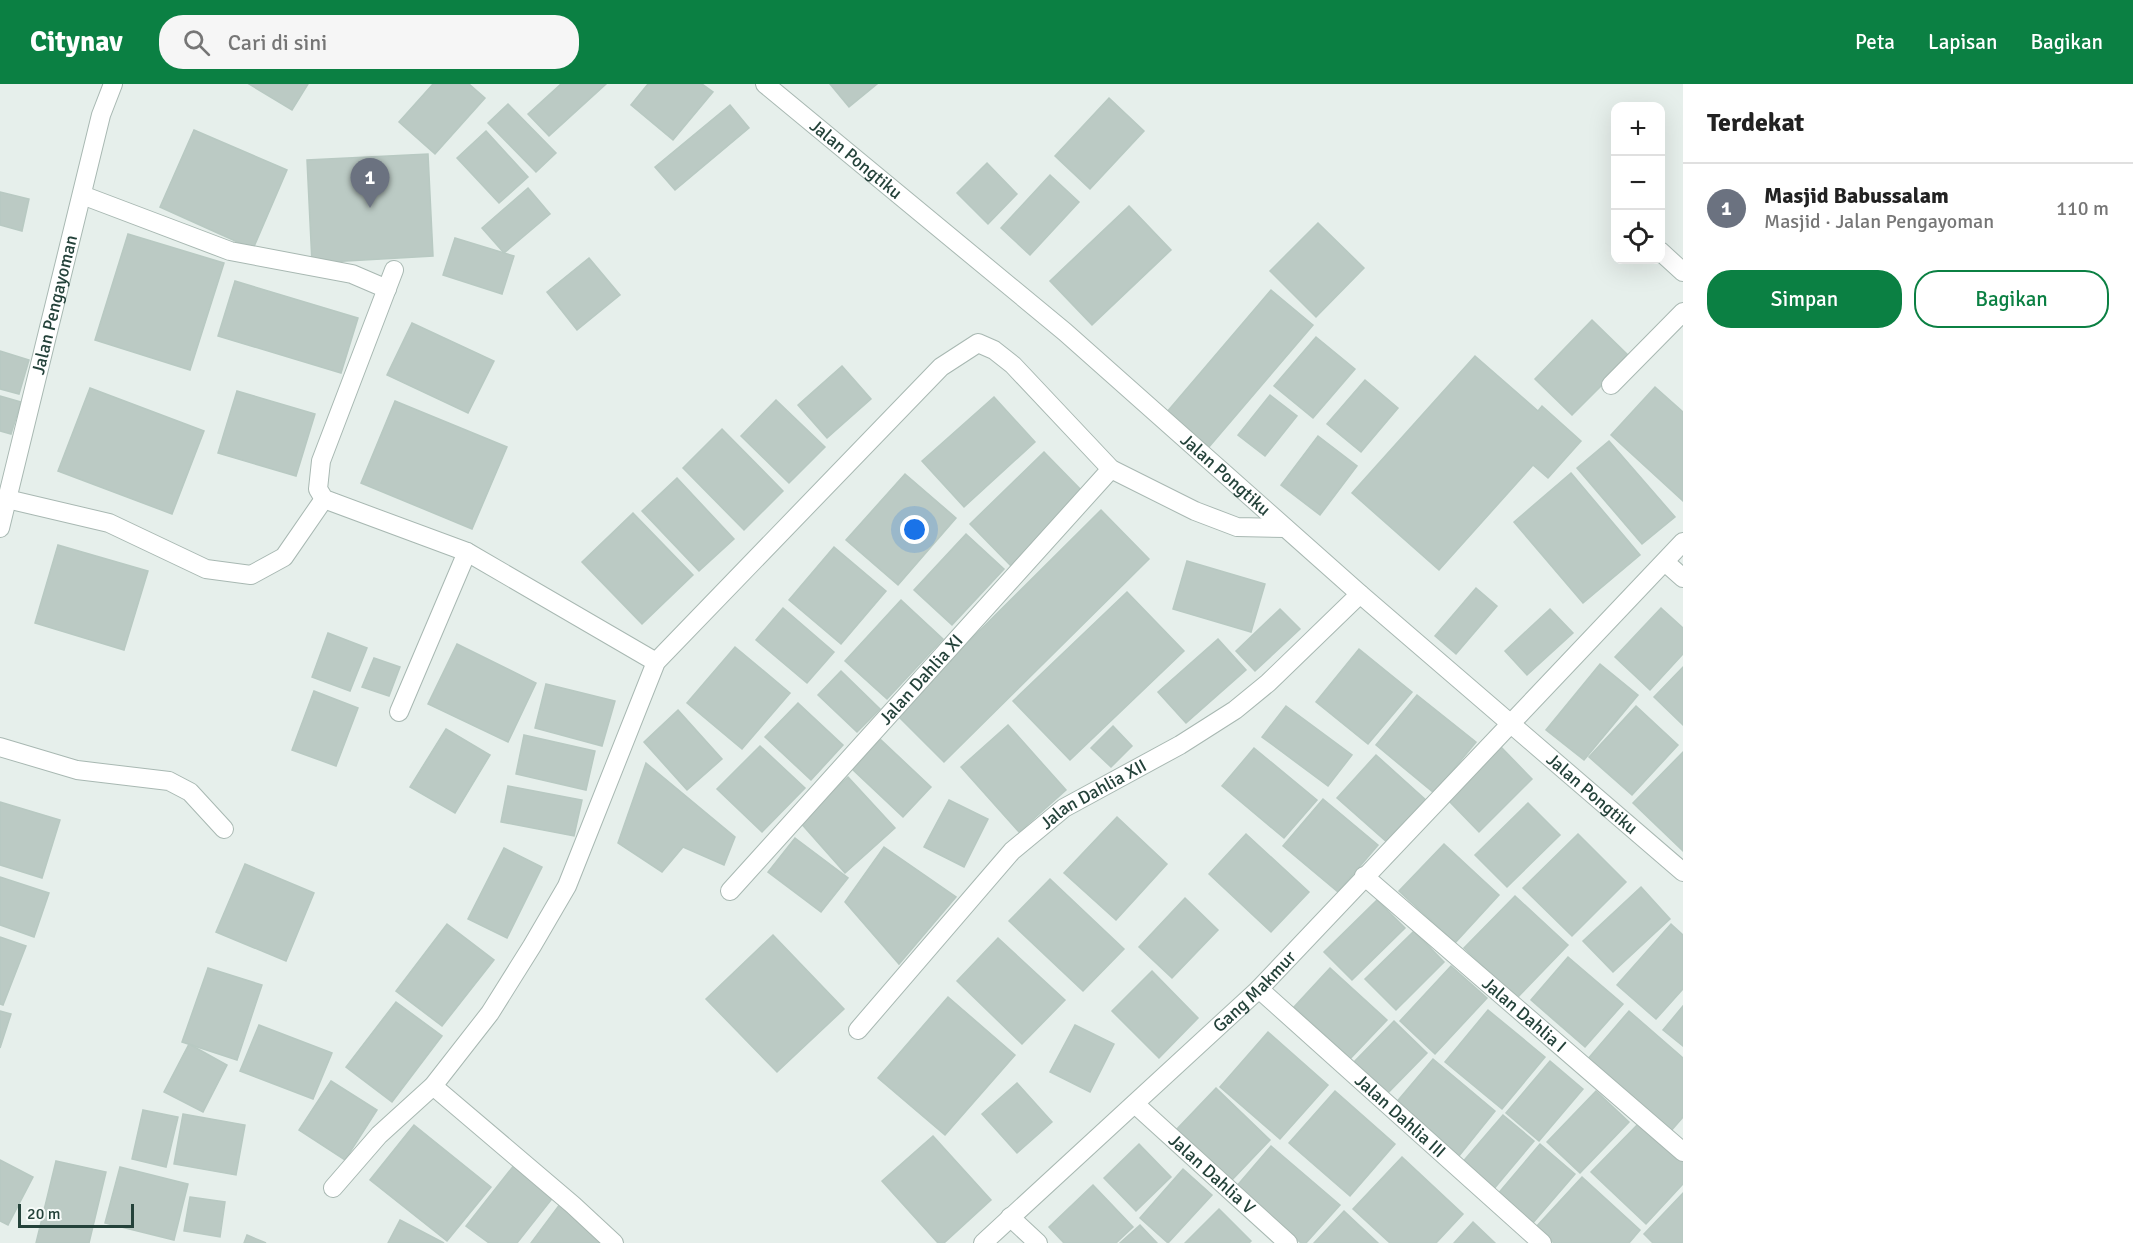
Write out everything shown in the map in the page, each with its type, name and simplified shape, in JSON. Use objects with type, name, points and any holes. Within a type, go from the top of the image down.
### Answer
[{"type":"street","name":"Jalan Pengayoman","points":[[0,528],[101,115],[113,84]]},
{"type":"street","name":"Jalan Pongtiku","points":[[765,84],[1065,332],[1359,594],[1683,872]]},
{"type":"street","points":[[82,195],[231,251],[352,274],[387,289]]},
{"type":"street","points":[[1665,256],[1683,272]]},
{"type":"street","points":[[394,270],[321,461],[318,489],[324,499],[467,552],[656,662]]},
{"type":"street","points":[[1611,385],[1683,312]]},
{"type":"street","points":[[333,1188],[379,1136],[433,1086],[490,1013],[567,886],[656,662],[941,367],[978,343],[994,350],[1013,365],[1111,469],[1195,511],[1237,527],[1285,528]]},
{"type":"street","name":"Jalan Dahlia XI","points":[[730,891],[1111,469]]},
{"type":"street","points":[[7,498],[109,523],[206,569],[251,575],[285,558],[324,499]]},
{"type":"street","name":"Gang Makmur","points":[[983,1243],[1259,989],[1683,542]]},
{"type":"street","points":[[399,712],[467,552]]},
{"type":"street","points":[[1665,562],[1683,578]]},
{"type":"street","name":"Jalan Dahlia XII","points":[[858,1030],[1012,851],[1064,808],[1180,745],[1235,710],[1269,683],[1359,594]]},
{"type":"street","points":[[0,747],[77,770],[169,781],[190,792],[224,829]]},
{"type":"street","name":"Jalan Dahlia I","points":[[1364,876],[1683,1152]]},
{"type":"street","name":"Jalan Dahlia III","points":[[1259,989],[1542,1243]]},
{"type":"street","points":[[433,1086],[573,1205],[614,1243]]},
{"type":"street","name":"Jalan Dahlia V","points":[[1134,1104],[1287,1243]]},
{"type":"street","points":[[1010,1217],[1038,1243]]},
{"type":"building","points":[[249,84],[308,84],[292,110]]},
{"type":"building","points":[[433,84],[469,84],[485,98],[435,154],[399,122]]},
{"type":"building","points":[[561,84],[606,84],[549,136],[528,114]]},
{"type":"building","points":[[648,84],[702,84],[713,92],[673,140],[631,105]]},
{"type":"building","points":[[830,84],[877,84],[849,107]]},
{"type":"building","points":[[1109,98],[1144,131],[1090,189],[1055,156]]},
{"type":"building","points":[[508,104],[556,153],[536,172],[488,123]]},
{"type":"building","points":[[730,105],[749,128],[675,190],[655,167]]},
{"type":"building","points":[[194,130],[287,170],[253,249],[160,207]]},
{"type":"building","points":[[486,131],[528,177],[499,203],[457,158]]},
{"type":"building","points":[[428,154],[433,256],[312,263],[307,160]]},
{"type":"building","points":[[987,163],[1017,194],[988,224],[957,193]]},
{"type":"building","points":[[1050,175],[1079,202],[1030,255],[1001,228]]},
{"type":"building","points":[[528,188],[550,214],[504,253],[482,228]]},
{"type":"building","points":[[0,192],[29,199],[22,231],[0,225]]},
{"type":"building","points":[[1129,206],[1171,250],[1092,325],[1050,281]]},
{"type":"building","points":[[1318,223],[1364,268],[1316,317],[1270,271]]},
{"type":"building","points":[[128,234],[224,263],[190,370],[95,340]]},
{"type":"building","points":[[455,238],[514,256],[502,294],[443,275]]},
{"type":"building","points":[[589,258],[620,295],[577,330],[547,292]]},
{"type":"building","points":[[235,281],[358,318],[341,373],[218,336]]},
{"type":"building","points":[[1271,290],[1313,325],[1209,447],[1167,412]]},
{"type":"building","points":[[1592,320],[1630,357],[1572,415],[1535,379]]},
{"type":"building","points":[[412,323],[494,361],[468,413],[387,375]]},
{"type":"building","points":[[1316,337],[1355,369],[1313,418],[1274,386]]},
{"type":"building","points":[[0,351],[29,360],[19,394],[0,389]]},
{"type":"building","points":[[1475,356],[1538,411],[1542,406],[1581,441],[1548,478],[1533,465],[1439,570],[1352,493]]},
{"type":"building","points":[[842,366],[871,399],[827,438],[798,405]]},
{"type":"building","points":[[1365,380],[1398,408],[1361,452],[1327,424]]},
{"type":"building","points":[[1655,387],[1683,412],[1683,501],[1611,435]]},
{"type":"building","points":[[90,388],[204,431],[172,514],[58,471]]},
{"type":"building","points":[[237,391],[315,414],[296,476],[218,453]]},
{"type":"building","points":[[1270,395],[1297,416],[1265,456],[1238,435]]},
{"type":"building","points":[[0,396],[21,402],[11,434],[0,431]]},
{"type":"building","points":[[994,397],[1035,442],[964,507],[922,461]]},
{"type":"building","points":[[776,400],[825,447],[789,483],[741,436]]},
{"type":"building","points":[[395,401],[507,447],[472,529],[361,483]]},
{"type":"building","points":[[722,429],[783,491],[744,530],[683,468]]},
{"type":"building","points":[[1318,436],[1357,466],[1320,515],[1281,485]]},
{"type":"building","points":[[1609,441],[1675,517],[1642,544],[1577,468]]},
{"type":"building","points":[[1044,452],[1085,494],[1012,567],[970,524]]},
{"type":"building","points":[[1571,473],[1640,555],[1583,603],[1514,522]]},
{"type":"building","points":[[905,474],[956,518],[898,585],[846,540]]},
{"type":"building","points":[[677,478],[734,539],[699,571],[642,511]]},
{"type":"building","points":[[1101,510],[1149,559],[944,762],[896,714]]},
{"type":"building","points":[[633,513],[693,575],[642,624],[582,562]]},
{"type":"building","points":[[966,534],[1004,569],[952,625],[914,590]]},
{"type":"building","points":[[58,545],[148,571],[124,650],[35,623]]},
{"type":"building","points":[[834,547],[886,591],[841,644],[789,600]]},
{"type":"building","points":[[1187,561],[1265,584],[1251,632],[1173,609]]},
{"type":"building","points":[[1476,588],[1497,606],[1456,654],[1435,636]]},
{"type":"building","points":[[1127,592],[1184,651],[1070,760],[1013,701]]},
{"type":"building","points":[[901,600],[943,639],[887,699],[845,661]]},
{"type":"building","points":[[783,608],[834,652],[807,683],[756,640]]},
{"type":"building","points":[[1661,608],[1683,628],[1683,654],[1650,690],[1615,657]]},
{"type":"building","points":[[1280,609],[1300,629],[1255,671],[1236,651]]},
{"type":"building","points":[[1550,609],[1573,633],[1527,675],[1505,651]]},
{"type":"building","points":[[328,633],[367,648],[350,691],[312,677]]},
{"type":"building","points":[[1218,639],[1246,670],[1186,723],[1158,692]]},
{"type":"building","points":[[457,644],[536,683],[508,742],[428,704]]},
{"type":"building","points":[[735,647],[790,693],[742,749],[687,703]]},
{"type":"building","points":[[1359,649],[1412,692],[1368,744],[1316,702]]},
{"type":"building","points":[[374,658],[400,667],[389,696],[362,687]]},
{"type":"building","points":[[1600,664],[1638,695],[1584,760],[1546,730]]},
{"type":"building","points":[[1683,667],[1683,725],[1654,697]]},
{"type":"building","points":[[841,671],[880,709],[857,732],[818,695]]},
{"type":"building","points":[[546,684],[615,701],[602,746],[535,728]]},
{"type":"building","points":[[314,691],[358,708],[336,766],[292,750]]},
{"type":"building","points":[[1417,695],[1476,742],[1434,793],[1376,745]]},
{"type":"building","points":[[798,703],[843,745],[811,780],[765,737]]},
{"type":"building","points":[[1286,706],[1352,755],[1328,786],[1262,737]]},
{"type":"building","points":[[1636,706],[1678,745],[1632,795],[1589,757]]},
{"type":"building","points":[[678,710],[722,759],[687,790],[644,742]]},
{"type":"building","points":[[1008,725],[1066,790],[1019,832],[961,767]]},
{"type":"building","points":[[1113,726],[1132,746],[1111,767],[1091,748]]},
{"type":"building","points":[[446,729],[490,755],[455,813],[410,787]]},
{"type":"building","points":[[524,735],[595,751],[586,790],[516,774]]},
{"type":"building","points":[[880,739],[931,787],[903,817],[852,769]]},
{"type":"building","points":[[760,746],[805,788],[762,832],[717,789]]},
{"type":"building","points":[[1501,747],[1532,779],[1479,832],[1448,800]]},
{"type":"building","points":[[1254,748],[1317,800],[1284,838],[1222,786]]},
{"type":"building","points":[[1683,752],[1683,851],[1633,803]]},
{"type":"building","points":[[1376,755],[1427,801],[1389,844],[1337,798]]},
{"type":"building","points":[[646,763],[735,837],[724,865],[683,847],[662,872],[618,843]]},
{"type":"building","points":[[848,777],[895,828],[845,873],[799,821]]},
{"type":"building","points":[[508,786],[582,800],[574,836],[501,822]]},
{"type":"building","points":[[1323,799],[1378,845],[1338,892],[1283,846]]},
{"type":"building","points":[[949,800],[988,819],[964,867],[924,847]]},
{"type":"building","points":[[0,802],[60,820],[42,878],[0,865]]},
{"type":"building","points":[[1528,803],[1560,835],[1507,887],[1475,855]]},
{"type":"building","points":[[1117,817],[1167,864],[1116,920],[1064,873]]},
{"type":"building","points":[[1246,834],[1309,892],[1271,932],[1209,874]]},
{"type":"building","points":[[1578,834],[1626,882],[1572,936],[1523,888]]},
{"type":"building","points":[[795,838],[848,878],[821,912],[768,872]]},
{"type":"building","points":[[1444,844],[1499,895],[1455,943],[1399,891]]},
{"type":"building","points":[[884,847],[956,897],[899,964],[845,902]]},
{"type":"building","points":[[504,848],[542,867],[507,938],[468,919]]},
{"type":"building","points":[[245,864],[314,893],[286,961],[216,932]]},
{"type":"building","points":[[0,877],[49,893],[34,937],[0,925]]},
{"type":"building","points":[[1050,879],[1124,949],[1083,991],[1009,921]]},
{"type":"building","points":[[1641,887],[1670,919],[1613,972],[1583,941]]},
{"type":"building","points":[[1515,896],[1568,945],[1517,998],[1464,948]]},
{"type":"building","points":[[1185,898],[1218,930],[1172,978],[1139,947]]},
{"type":"building","points":[[1377,900],[1405,928],[1352,980],[1324,952]]},
{"type":"building","points":[[447,924],[494,960],[442,1026],[396,991]]},
{"type":"building","points":[[1671,924],[1683,935],[1683,989],[1656,1019],[1617,985]]},
{"type":"building","points":[[1414,931],[1444,962],[1396,1010],[1365,979]]},
{"type":"building","points":[[773,935],[844,1009],[777,1072],[706,999]]},
{"type":"building","points":[[0,937],[26,946],[3,1005],[0,1004]]},
{"type":"building","points":[[998,938],[1065,1000],[1022,1044],[957,981]]},
{"type":"building","points":[[1568,957],[1623,1004],[1585,1047],[1531,1000]]},
{"type":"building","points":[[1451,966],[1487,998],[1435,1054],[1400,1021]]},
{"type":"building","points":[[208,968],[262,985],[237,1060],[182,1042]]},
{"type":"building","points":[[1330,968],[1387,1020],[1350,1059],[1294,1007]]},
{"type":"building","points":[[1152,971],[1198,1018],[1159,1058],[1112,1011]]},
{"type":"building","points":[[948,997],[1015,1055],[945,1135],[878,1078]]},
{"type":"building","points":[[396,1002],[442,1036],[392,1102],[346,1067]]},
{"type":"building","points":[[1683,1006],[1683,1046],[1663,1030]]},
{"type":"building","points":[[1488,1010],[1545,1057],[1502,1109],[1445,1062]]},
{"type":"building","points":[[0,1011],[11,1014],[0,1048]]},
{"type":"building","points":[[1629,1011],[1683,1058],[1683,1117],[1670,1132],[1587,1060]]},
{"type":"building","points":[[1394,1021],[1427,1053],[1385,1096],[1352,1064]]},
{"type":"building","points":[[259,1025],[332,1053],[313,1099],[240,1071]]},
{"type":"building","points":[[1075,1025],[1114,1044],[1090,1092],[1050,1072]]},
{"type":"building","points":[[1268,1032],[1328,1085],[1280,1139],[1220,1087]]},
{"type":"building","points":[[189,1044],[227,1065],[203,1112],[164,1092]]},
{"type":"building","points":[[1433,1059],[1495,1111],[1459,1156],[1395,1104]]},
{"type":"building","points":[[1550,1061],[1583,1089],[1539,1141],[1506,1113]]},
{"type":"building","points":[[331,1081],[377,1110],[345,1160],[299,1130]]},
{"type":"building","points":[[1017,1083],[1052,1122],[1017,1153],[982,1114]]},
{"type":"building","points":[[1216,1088],[1270,1140],[1231,1181],[1176,1130]]},
{"type":"building","points":[[1335,1091],[1395,1144],[1350,1196],[1289,1143]]},
{"type":"building","points":[[1596,1091],[1629,1122],[1580,1173],[1547,1142]]},
{"type":"building","points":[[143,1110],[178,1117],[166,1167],[132,1159]]},
{"type":"building","points":[[183,1114],[245,1125],[236,1175],[174,1164]]},
{"type":"building","points":[[1503,1115],[1534,1141],[1493,1190],[1461,1164]]},
{"type":"building","points":[[1641,1121],[1683,1161],[1683,1184],[1646,1224],[1591,1172]]},
{"type":"building","points":[[414,1125],[491,1187],[447,1241],[370,1180]]},
{"type":"building","points":[[933,1136],[991,1200],[944,1243],[938,1243],[882,1181]]},
{"type":"building","points":[[1139,1144],[1171,1177],[1136,1211],[1104,1178]]},
{"type":"building","points":[[1540,1144],[1575,1174],[1532,1224],[1497,1195]]},
{"type":"building","points":[[1271,1146],[1340,1205],[1306,1243],[1301,1243],[1236,1187]]},
{"type":"building","points":[[1402,1157],[1463,1214],[1436,1243],[1390,1243],[1353,1209]]},
{"type":"building","points":[[0,1160],[33,1177],[8,1225],[0,1221]]},
{"type":"building","points":[[56,1161],[106,1172],[89,1243],[36,1243]]},
{"type":"building","points":[[515,1164],[555,1195],[517,1243],[489,1243],[466,1226]]},
{"type":"building","points":[[120,1167],[188,1184],[174,1240],[105,1223]]},
{"type":"building","points":[[1183,1169],[1212,1195],[1168,1243],[1140,1218]]},
{"type":"building","points":[[1582,1177],[1640,1230],[1629,1243],[1554,1243],[1536,1227]]},
{"type":"building","points":[[1093,1185],[1133,1227],[1116,1243],[1064,1243],[1049,1227]]},
{"type":"building","points":[[1683,1193],[1683,1243],[1653,1243],[1644,1234]]},
{"type":"building","points":[[190,1197],[225,1202],[220,1237],[184,1231]]},
{"type":"building","points":[[560,1204],[602,1243],[531,1243]]},
{"type":"building","points":[[1219,1209],[1251,1241],[1249,1243],[1185,1243]]},
{"type":"building","points":[[1344,1211],[1378,1243],[1314,1243]]},
{"type":"building","points":[[400,1220],[444,1243],[388,1243]]},
{"type":"building","points":[[1473,1222],[1495,1243],[1454,1243]]},
{"type":"building","points":[[1140,1225],[1157,1243],[1120,1243]]},
{"type":"building","points":[[247,1235],[266,1243],[244,1243]]},
{"type":"place","name":"Masjid Babussalam","points":[[370,208]]}]
